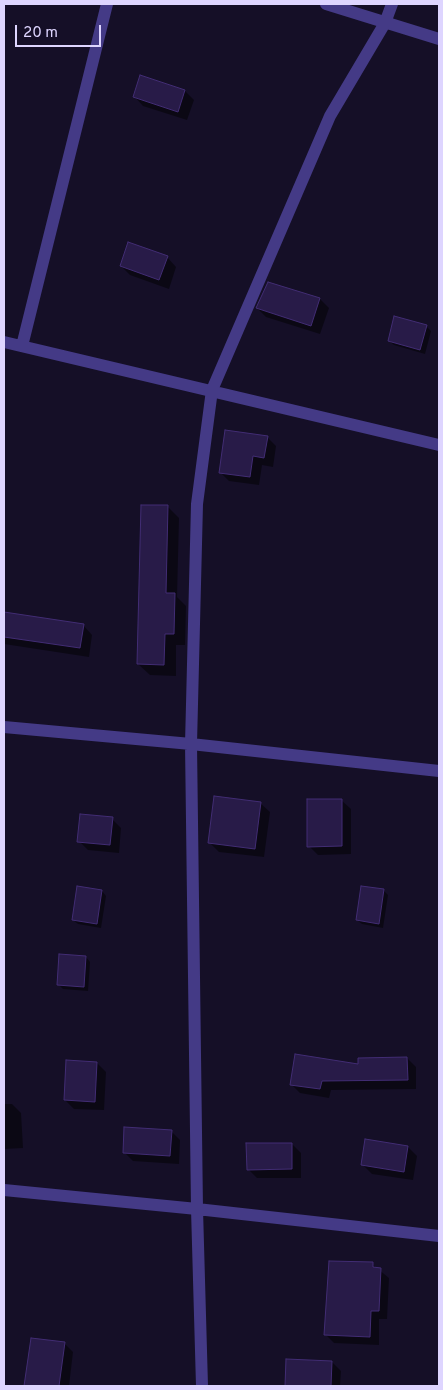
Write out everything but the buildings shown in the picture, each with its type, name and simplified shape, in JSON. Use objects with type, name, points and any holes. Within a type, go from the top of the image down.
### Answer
[{"type":"street","points":[[22,346],[107,4]]},
{"type":"street","points":[[326,4],[439,39]]},
{"type":"street","points":[[202,1386],[197,1209],[191,744],[197,504],[212,390],[330,116],[385,23],[392,4]]},
{"type":"street","points":[[4,342],[439,445]]},
{"type":"street","points":[[4,727],[191,744],[439,771]]},
{"type":"street","points":[[4,1190],[439,1236]]}]
